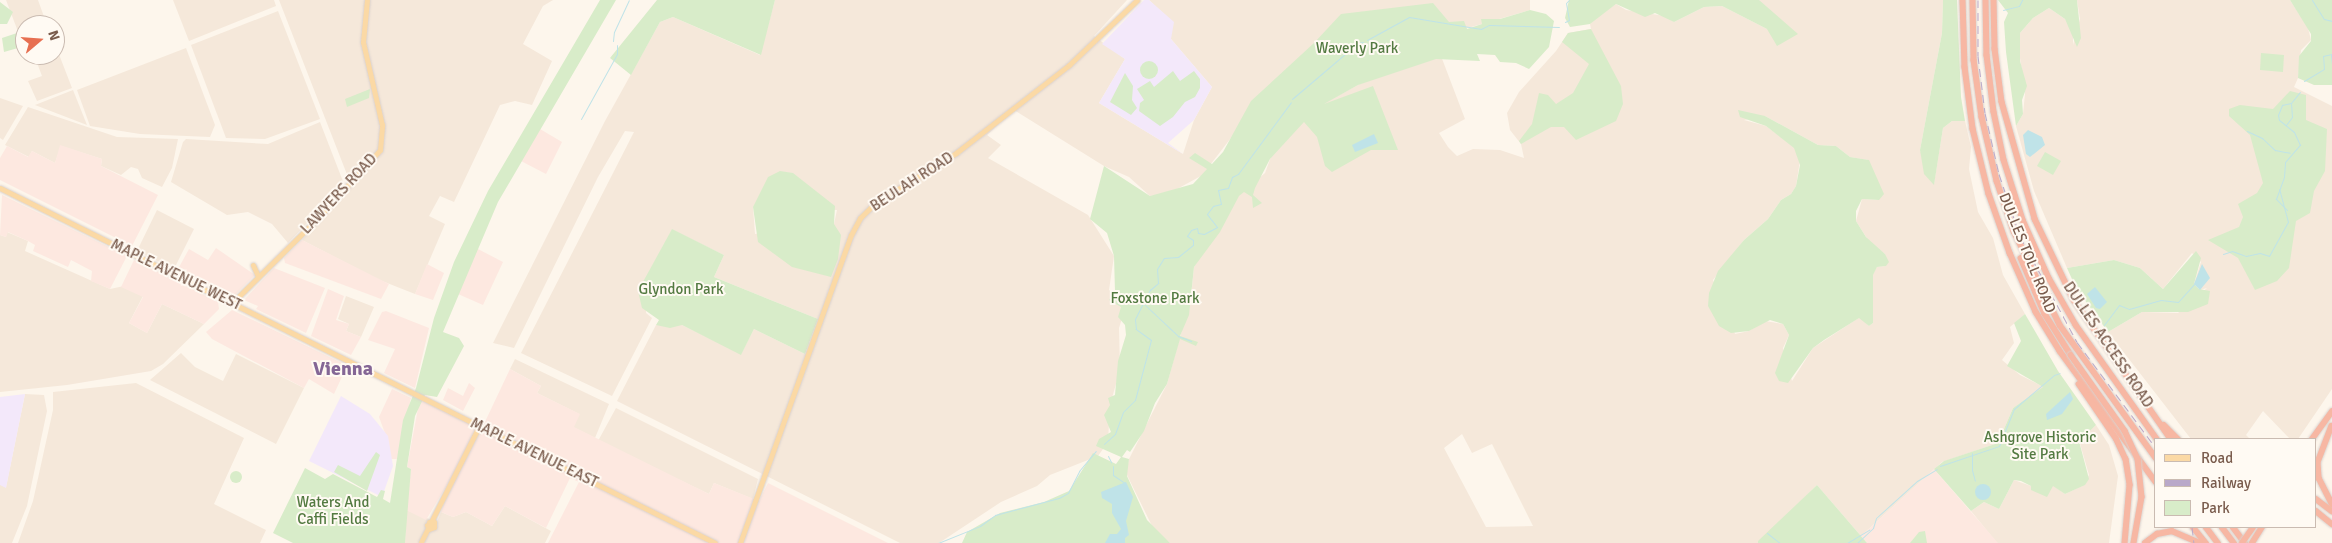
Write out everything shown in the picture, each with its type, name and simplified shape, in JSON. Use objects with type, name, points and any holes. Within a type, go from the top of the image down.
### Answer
[{"type":"highway","name":"DULLES TOLL ROAD","points":[[1963,0],[1968,96],[1987,186],[2026,290],[2067,362],[2154,479]]},
{"type":"highway","name":"DULLES ACCESS ROAD","points":[[1973,0],[1979,103],[2006,211],[2028,264],[2057,319],[2154,455]]},
{"type":"highway","name":"DULLES ACCESS ROAD","points":[[1986,0],[1987,55],[1994,112],[2004,160],[2023,220],[2064,306],[2157,438]]},
{"type":"highway","name":"DULLES TOLL ROAD","points":[[1994,0],[1995,49],[2002,102],[2012,148],[2035,219],[2074,300],[2170,438]]},
{"type":"highway","points":[[2006,211],[2038,300],[2071,355],[2120,423],[2136,453],[2142,497],[2134,543]]},
{"type":"highway","points":[[2067,362],[2126,459],[2130,485],[2125,542]]},
{"type":"highway","points":[[2313,438],[2332,411]]},
{"type":"highway","points":[[2156,417],[2177,438]]},
{"type":"highway","points":[[2317,448],[2332,426]]},
{"type":"highway","points":[[2332,426],[2323,443],[2318,463],[2319,478],[2332,504]]},
{"type":"highway","points":[[2317,500],[2332,511]]},
{"type":"highway","points":[[2317,511],[2332,524]]},
{"type":"highway","points":[[2194,528],[2206,543]]},
{"type":"highway","points":[[2207,528],[2218,543]]},
{"type":"highway","points":[[2223,528],[2234,543]]},
{"type":"highway","points":[[2234,528],[2243,543],[2252,528]]},
{"type":"highway","points":[[2252,543],[2262,529]]},
{"type":"highway","points":[[2144,543],[2169,531],[2182,533],[2200,543]]},
{"type":"main road","name":"LAWYERS ROAD","points":[[232,303],[316,220],[380,150],[382,125],[363,42],[367,0]]},
{"type":"main road","name":"BEULAH ROAD","points":[[740,543],[858,221],[876,203],[952,156],[1056,74],[1090,47],[1137,0]]},
{"type":"main road","name":"MAPLE AVENUE WEST","points":[[0,188],[352,363]]},
{"type":"main road","points":[[253,265],[258,276]]},
{"type":"main road","name":"MAPLE AVENUE EAST","points":[[352,363],[715,543]]},
{"type":"main road","points":[[420,542],[479,426]]},
{"type":"shaded area","points":[[6,0],[38,0],[43,15],[15,15],[15,24]]},
{"type":"shaded area","points":[[173,0],[274,0],[276,6],[189,41]]},
{"type":"shaded area","points":[[279,0],[553,0],[543,6],[523,44],[552,61],[532,105],[515,101],[500,105],[454,202],[440,196],[429,216],[445,224],[415,294],[377,279],[302,240],[357,181],[348,177]]},
{"type":"shaded area","points":[[775,0],[1127,0],[1094,36],[1125,59],[1099,103],[1183,154],[1194,120],[1212,87],[1171,39],[1168,18],[1149,0],[1530,0],[1530,10],[1454,32],[1325,34],[1274,82],[1207,169],[1210,171],[1166,195],[1150,196],[1129,177],[1104,166],[1014,110],[987,135],[1001,145],[988,158],[1088,215],[1114,256],[1109,290],[1116,296],[1124,312],[1119,328],[1120,370],[1110,405],[1108,442],[1098,456],[1050,475],[1037,486],[1001,502],[939,543],[900,543],[617,401],[656,325],[682,325],[741,354],[754,329],[805,354],[818,319],[714,277],[724,255],[672,230],[649,272],[646,313],[652,318],[612,396],[521,353],[634,132],[625,131],[598,177],[514,348],[493,343],[605,121],[660,22],[673,17],[760,55]],"holes":[[[753,207],[837,210],[834,224],[755,234]]]},
{"type":"shaded area","points":[[1144,0],[1149,0],[1174,22],[1171,39],[1212,87],[1194,120],[1168,143],[1183,154],[1099,103],[1125,59],[1102,44]]},
{"type":"shaded area","points":[[1759,0],[1943,0],[1942,33],[1920,150],[1934,184],[1943,128],[1952,121],[1965,121],[1971,147],[1969,169],[1978,212],[1993,238],[2003,275],[2025,314],[2010,327],[2014,343],[2002,360],[2020,375],[2044,387],[2013,408],[1998,443],[1942,462],[1861,536],[1817,485],[1758,543],[1170,543],[1154,530],[1126,473],[1129,459],[1167,384],[1191,297],[1194,267],[1235,199],[1265,173],[1272,154],[1319,106],[1367,80],[1441,56],[1465,119],[1439,133],[1448,147],[1457,156],[1473,149],[1500,150],[1524,158],[1521,144],[1510,130],[1507,113],[1519,92],[1556,51],[1568,33],[1591,29],[1590,24],[1594,19],[1616,4],[1626,10],[1665,16],[1674,22],[1704,7],[1722,6],[1767,29]],"holes":[[[1765,116],[1818,145],[1836,146],[1850,157],[1868,160],[1879,200],[1862,199],[1856,221],[1870,243],[1885,254],[1886,266],[1877,267],[1872,275],[1873,323],[1869,326],[1860,317],[1813,348],[1792,381],[1783,348],[1789,335],[1783,324],[1765,321],[1749,331],[1735,334],[1713,280],[1744,240],[1768,219],[1781,200],[1791,194],[1796,186],[1800,160],[1795,148],[1766,126],[1744,120]],[[1462,434],[1472,453],[1492,444],[1533,526],[1486,527],[1444,448]]]},
{"type":"shaded area","points":[[2077,0],[2290,0],[2308,28],[2311,40],[2301,50],[2298,78],[2294,87],[2332,106],[2332,389],[2299,438],[2289,438],[2263,411],[2246,435],[2249,438],[2190,438],[2108,332],[2142,312],[2178,313],[2207,288],[2200,290],[2194,284],[2201,262],[2192,253],[2163,289],[2140,268],[2114,260],[2067,268],[2034,191],[2016,126],[2023,114],[2025,94],[2018,44],[2020,33],[2033,18],[2049,8],[2065,19],[2073,33],[2073,45],[2080,19]]},
{"type":"shaded area","points":[[278,11],[320,119],[265,139],[226,138],[191,45]]},
{"type":"shaded area","points":[[186,48],[215,125],[210,137],[140,134],[90,126],[77,90]]},
{"type":"shaded area","points":[[38,65],[63,65],[72,88],[37,101],[28,81],[42,76]]},
{"type":"shaded area","points":[[73,90],[87,125],[35,105]]},
{"type":"shaded area","points":[[0,98],[23,106],[3,140],[0,138]]},
{"type":"shaded area","points":[[28,107],[117,137],[178,139],[172,168],[162,187],[142,178],[138,169],[131,167],[121,175],[101,166],[102,159],[61,146],[55,163],[32,151],[29,157],[5,145]]},
{"type":"shaded area","points":[[320,122],[344,184],[288,243],[272,224],[248,212],[227,215],[171,182],[183,142],[186,139],[268,144]]},
{"type":"shaded area","points":[[540,129],[562,142],[546,174],[521,161]]},
{"type":"shaded area","points":[[60,145],[102,159],[101,166],[158,195],[132,246],[0,180],[0,158],[7,146],[28,157],[32,151],[55,163]]},
{"type":"shaded area","points":[[2,195],[127,256],[110,289],[91,281],[92,271],[71,260],[68,267],[33,251],[35,245],[28,241],[8,232],[6,237],[0,235]]},
{"type":"shaded area","points":[[157,210],[194,229],[174,269],[137,251]]},
{"type":"shaded area","points":[[7,232],[28,241],[25,251],[110,289],[124,286],[143,296],[129,323],[147,333],[162,304],[204,324],[163,364],[151,371],[67,385],[0,392],[0,235],[6,237]]},
{"type":"shaded area","points":[[302,240],[389,284],[381,299],[285,263],[284,258]]},
{"type":"shaded area","points":[[216,248],[255,275],[233,297],[178,269],[189,249],[208,260]]},
{"type":"shaded area","points":[[476,248],[503,262],[483,305],[458,294]]},
{"type":"shaded area","points":[[134,260],[218,302],[219,309],[204,324],[162,304],[147,333],[129,323],[143,297],[121,287]]},
{"type":"shaded area","points":[[427,264],[444,273],[433,300],[415,294]]},
{"type":"shaded area","points":[[274,268],[325,288],[306,333],[256,309],[258,306],[244,300]]},
{"type":"shaded area","points":[[328,289],[344,296],[336,320],[349,324],[346,331],[361,337],[351,355],[311,336]]},
{"type":"shaded area","points":[[346,296],[374,307],[361,337],[346,331],[349,324],[338,319]]},
{"type":"shaded area","points":[[232,310],[344,364],[346,368],[334,394],[309,379],[304,388],[212,339],[206,332]]},
{"type":"shaded area","points":[[386,311],[429,328],[415,388],[384,373],[395,349],[368,340],[382,312]]},
{"type":"shaded area","points":[[181,353],[195,367],[223,381],[236,354],[304,388],[276,444],[150,380]]},
{"type":"shaded area","points":[[515,359],[609,404],[595,438],[573,427],[579,414],[537,393],[541,386],[510,369]]},
{"type":"shaded area","points":[[510,369],[541,386],[537,393],[580,414],[574,427],[709,494],[714,483],[759,501],[768,483],[888,543],[548,543],[579,482],[570,478],[546,528],[505,506],[492,526],[466,512],[453,517],[441,512],[457,468],[426,520],[406,510],[411,469],[407,467],[419,403],[427,397],[483,426]]},
{"type":"shaded area","points":[[136,383],[244,438],[214,504],[266,530],[260,543],[18,543],[33,501],[53,410],[53,392]]},
{"type":"shaded area","points":[[469,383],[475,388],[463,411],[443,400],[448,388],[463,396]]},
{"type":"shaded area","points":[[392,389],[411,398],[397,459],[389,459],[386,436],[379,417]]},
{"type":"shaded area","points":[[25,394],[44,395],[47,411],[27,506],[12,543],[0,543],[0,484],[6,487]]},
{"type":"shaded area","points":[[25,394],[6,488],[0,485],[0,397]]},
{"type":"shaded area","points":[[341,396],[370,414],[388,436],[393,466],[382,497],[309,461]]},
{"type":"shaded area","points":[[616,408],[758,479],[753,499],[714,483],[709,494],[598,441]]},
{"type":"shaded area","points":[[2096,425],[2109,445],[2118,476],[2109,543],[1997,543],[1971,511],[1984,502],[1999,509],[2014,480],[2031,486],[2053,485],[2065,494],[2082,486],[2089,475],[2079,440]]},
{"type":"shaded area","points":[[1934,469],[1998,543],[1867,543],[1861,536]]},
{"type":"shaded area","points":[[505,506],[551,531],[545,543],[405,543],[406,510],[437,522],[441,512],[453,517],[466,512],[492,526]]},
{"type":"green space","name":"Waters And Caffi Fields","points":[[600,0],[616,0],[498,202],[443,332],[459,338],[464,346],[437,397],[425,395],[415,416],[407,467],[411,469],[405,543],[293,543],[273,533],[305,468],[325,479],[333,474],[377,497],[381,490],[385,491],[383,499],[390,503],[403,420],[416,388],[434,318],[454,262],[488,191]]},
{"type":"green space","points":[[657,0],[775,0],[761,55],[673,17],[660,22],[631,75],[610,58]]},
{"type":"green space","points":[[1569,0],[1759,0],[1798,34],[1777,46],[1767,29],[1722,6],[1704,7],[1674,22],[1655,13],[1645,17],[1616,4],[1590,24],[1570,27],[1565,18]]},
{"type":"green space","points":[[1943,0],[1957,0],[1961,97],[1965,121],[1952,121],[1943,128],[1934,185],[1924,174],[1920,150],[1942,33]]},
{"type":"green space","points":[[1998,0],[2077,0],[2081,38],[2077,47],[2065,19],[2049,8],[2033,18],[2020,33],[2020,61],[2027,86],[2022,100],[2023,114],[2016,126],[2006,52],[2004,22],[2008,13]]},
{"type":"green space","points":[[2290,0],[2332,0],[2332,85],[2314,85],[2298,78],[2299,56],[2311,41],[2311,34]]},
{"type":"green space","points":[[0,2],[13,12],[7,24],[0,24]]},
{"type":"green space","points":[[1433,3],[1449,22],[1464,21],[1467,29],[1482,24],[1481,19],[1500,19],[1530,10],[1546,14],[1554,21],[1549,47],[1529,69],[1516,63],[1500,62],[1495,55],[1477,54],[1480,61],[1436,59],[1358,85],[1324,104],[1373,86],[1398,150],[1371,150],[1332,172],[1325,166],[1317,137],[1304,122],[1270,159],[1253,195],[1262,203],[1253,208],[1252,197],[1244,192],[1239,196],[1220,232],[1194,267],[1189,315],[1180,336],[1198,342],[1196,346],[1180,339],[1167,384],[1155,403],[1144,431],[1130,452],[1127,450],[1122,457],[1129,459],[1127,476],[1147,520],[1170,543],[962,543],[967,532],[1000,513],[1044,502],[1069,491],[1093,453],[1116,464],[1121,457],[1096,446],[1099,439],[1111,432],[1104,415],[1110,405],[1108,398],[1115,395],[1118,361],[1126,335],[1125,325],[1118,317],[1121,307],[1109,300],[1115,292],[1114,256],[1107,233],[1090,219],[1104,166],[1150,196],[1193,184],[1207,169],[1189,158],[1195,153],[1212,164],[1223,152],[1251,101],[1314,43],[1341,14]]},
{"type":"green space","points":[[1591,29],[1621,86],[1623,104],[1616,121],[1576,140],[1564,127],[1551,127],[1521,144],[1519,141],[1532,124],[1539,93],[1548,95],[1556,104],[1573,93],[1589,64],[1562,42],[1568,33]]},
{"type":"green space","points":[[15,34],[15,49],[4,52],[2,38]]},
{"type":"green space","points":[[2261,53],[2284,55],[2283,72],[2260,70]]},
{"type":"green space","points":[[1149,61],[1155,64],[1158,70],[1155,76],[1149,79],[1143,76],[1140,70],[1143,64]]},
{"type":"green space","points":[[1173,71],[1180,81],[1194,71],[1200,79],[1200,88],[1195,97],[1185,102],[1173,117],[1160,126],[1139,111],[1140,103],[1144,100],[1137,89],[1150,81],[1154,87]]},
{"type":"green space","points":[[1125,73],[1133,86],[1132,100],[1137,108],[1131,115],[1110,102]]},
{"type":"green space","points":[[370,89],[369,98],[347,107],[345,99]]},
{"type":"green space","points":[[2290,91],[2306,95],[2306,120],[2327,129],[2325,171],[2314,191],[2310,213],[2296,221],[2289,268],[2277,281],[2255,290],[2238,258],[2208,240],[2239,227],[2243,217],[2238,204],[2257,193],[2263,183],[2250,135],[2229,116],[2229,109],[2240,105],[2273,109]]},
{"type":"green space","points":[[1738,110],[1765,116],[1818,145],[1836,146],[1850,157],[1869,160],[1884,194],[1879,200],[1862,199],[1856,211],[1856,221],[1866,237],[1885,254],[1889,262],[1886,266],[1877,267],[1873,275],[1873,323],[1869,326],[1859,318],[1824,340],[1813,348],[1788,383],[1779,381],[1775,373],[1789,335],[1783,324],[1770,320],[1749,331],[1731,333],[1719,326],[1708,306],[1709,293],[1718,271],[1744,240],[1768,219],[1781,200],[1791,194],[1796,186],[1800,165],[1794,148],[1766,126],[1740,117]]},
{"type":"green space","points":[[2045,152],[2061,161],[2053,175],[2037,166]]},
{"type":"green space","points":[[780,171],[793,173],[835,206],[834,224],[841,235],[838,259],[831,277],[792,267],[758,242],[753,207],[768,177]]},
{"type":"green space","name":"Glyndon Park","points":[[672,229],[724,255],[714,277],[818,319],[805,354],[754,329],[741,355],[682,325],[670,328],[656,325],[659,320],[642,308],[638,291]]},
{"type":"green space","points":[[2196,251],[2201,258],[2194,284],[2199,289],[2210,291],[2208,304],[2188,312],[2142,312],[2108,332],[2076,288],[2067,268],[2114,260],[2140,268],[2163,289]]},
{"type":"green space","name":"Ashgrove Historic Site Park","points":[[2025,314],[2058,371],[2096,425],[2079,441],[2089,479],[2085,485],[2065,494],[2053,486],[2047,497],[2031,490],[2031,486],[2014,480],[1999,509],[1984,502],[1971,511],[1934,469],[1944,461],[1998,443],[2013,408],[2043,387],[2007,366],[2021,341],[2014,323]]},
{"type":"green space","points":[[376,452],[380,455],[367,491],[334,472],[338,465],[360,476]]},
{"type":"green space","points":[[234,471],[238,471],[242,477],[238,483],[234,483],[230,479],[230,475]]},
{"type":"green space","points":[[1817,485],[1867,543],[1758,543],[1758,541]]},
{"type":"green space","points":[[1925,531],[1927,543],[1910,543],[1919,532]]},
{"type":"water","points":[[2028,130],[2042,137],[2045,145],[2030,157],[2026,154],[2023,135]]},
{"type":"water","points":[[1374,134],[1378,143],[1355,152],[1352,145]]},
{"type":"water","points":[[2202,264],[2210,278],[2200,290],[2194,284]]},
{"type":"water","points":[[2095,287],[2107,302],[2100,309],[2096,308],[2087,294]]},
{"type":"water","points":[[2070,392],[2073,399],[2062,414],[2047,420],[2046,414]]},
{"type":"water","points":[[1126,482],[1133,497],[1126,521],[1129,535],[1125,538],[1125,543],[1105,543],[1110,534],[1117,534],[1121,529],[1112,513],[1112,504],[1102,498],[1101,492]]},
{"type":"water","points":[[1980,484],[1986,484],[1991,489],[1989,498],[1980,500],[1975,495],[1975,489]]},
{"type":"waterway","points":[[613,41],[614,32],[629,0]]},
{"type":"waterway","points":[[1565,22],[1569,20],[1566,3],[1569,0]]},
{"type":"waterway","points":[[2003,10],[2019,6],[2022,0]]},
{"type":"waterway","points":[[2312,0],[2324,19],[2332,21]]},
{"type":"waterway","points":[[1367,40],[1409,17],[1481,29],[1489,25],[1559,27]]},
{"type":"waterway","points":[[1292,99],[1358,43],[1363,42]]},
{"type":"waterway","points":[[581,119],[617,54],[617,45]]},
{"type":"waterway","points":[[2304,81],[2324,69],[2323,56],[2332,54]]},
{"type":"waterway","points":[[2331,55],[2332,65]]},
{"type":"waterway","points":[[2287,210],[2276,199],[2284,177],[2285,162],[2300,145],[2294,132],[2279,120],[2278,115],[2282,105],[2291,103],[2300,92]]},
{"type":"waterway","points":[[1104,444],[1115,434],[1123,412],[1135,400],[1151,340],[1136,329],[1135,319],[1150,290],[1158,283],[1157,269],[1164,258],[1178,257],[1193,245],[1193,240],[1187,236],[1191,230],[1197,228],[1198,233],[1204,234],[1217,227],[1207,214],[1213,206],[1221,204],[1218,190],[1228,188],[1232,177],[1238,174],[1291,102]]},
{"type":"waterway","points":[[2286,125],[2292,117],[2291,104]]},
{"type":"waterway","points":[[2247,131],[2262,138],[2275,150],[2290,153]]},
{"type":"waterway","points":[[2223,254],[2232,251],[2246,256],[2260,253],[2269,256],[2288,222],[2279,189]]},
{"type":"waterway","points":[[2104,325],[2119,305],[2129,309],[2161,300],[2178,302],[2194,284]]},
{"type":"waterway","points":[[1144,304],[1178,336],[1191,341]]},
{"type":"waterway","points":[[1940,466],[1999,446],[2014,409],[2054,375],[2060,373]]},
{"type":"waterway","points":[[938,543],[980,526],[995,515],[1059,498],[1068,493],[1079,471],[1096,451]]},
{"type":"waterway","points":[[1972,453],[1972,470],[1975,481]]},
{"type":"waterway","points":[[1108,456],[1111,462]]},
{"type":"waterway","points":[[1113,466],[1113,475],[1125,483]]},
{"type":"waterway","points":[[1857,543],[1873,528],[1876,518],[1917,481],[1937,469]]},
{"type":"waterway","points":[[1847,543],[1869,530]]},
{"type":"waterway","points":[[1767,533],[1780,543]]},
{"type":"waterway","points":[[754,543],[772,543]]},
{"type":"railway","points":[[1978,0],[1978,56],[1985,113],[1999,174],[2020,236],[2077,342],[2154,445]]},
{"type":"railway","points":[[2192,528],[2194,543]]},
{"type":"district","name":"Vienna","points":[[343,368]]},
{"type":"park label","name":"Waverly Park","points":[[1357,49]]},
{"type":"park label","name":"Foxstone Park","points":[[1155,299]]}]
